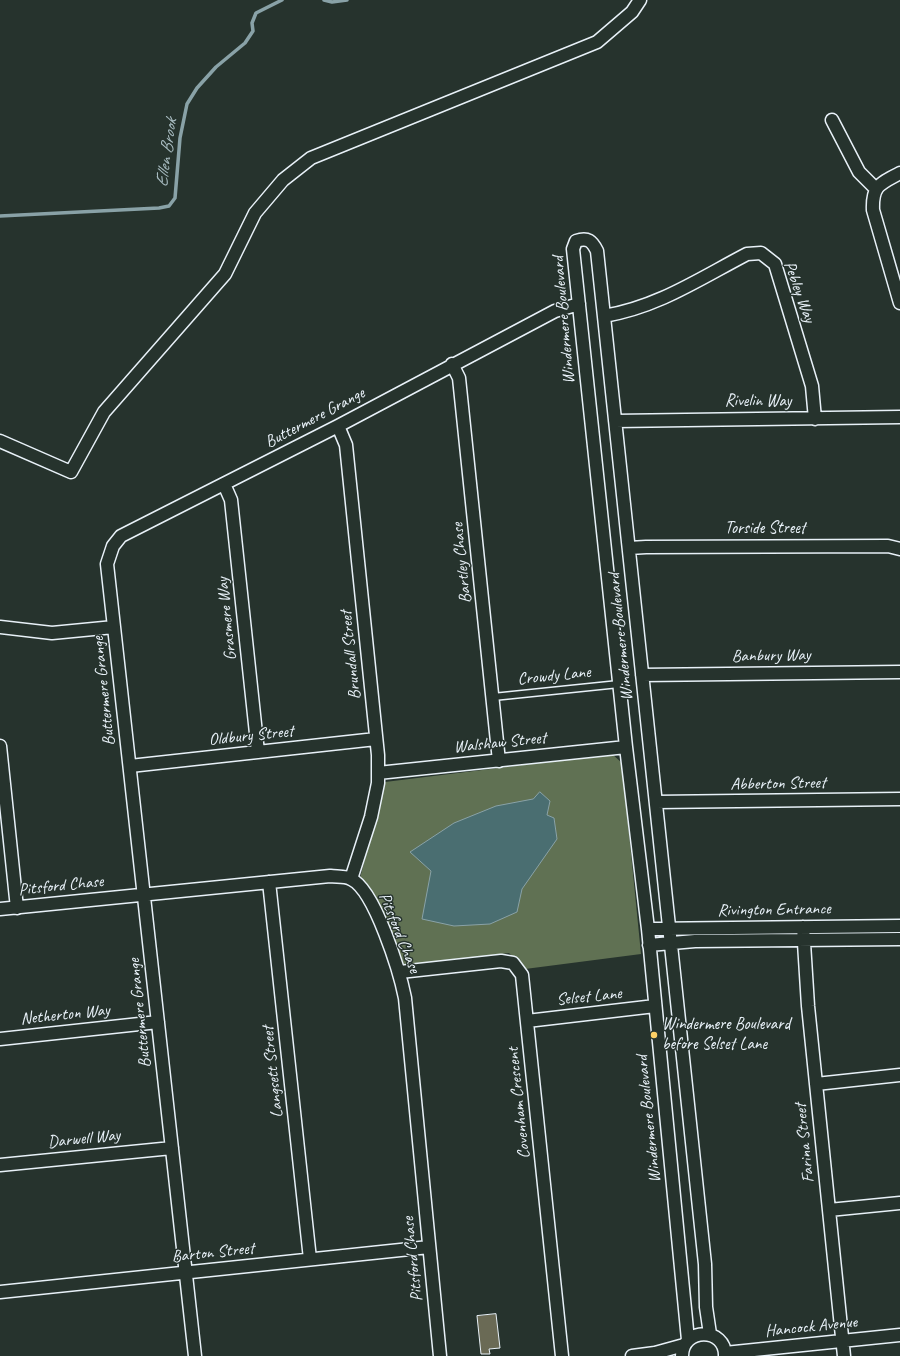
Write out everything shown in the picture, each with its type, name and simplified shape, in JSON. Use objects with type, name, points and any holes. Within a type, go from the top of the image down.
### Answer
[{"type":"street","points":[[0,441],[71,472],[104,412],[225,274],[255,213],[283,180],[311,158],[598,42],[632,12],[640,0]]},
{"type":"street","points":[[832,120],[859,172],[875,188]]},
{"type":"street","points":[[900,173],[878,184],[875,188],[873,199],[873,210],[900,303]]},
{"type":"street","name":"Windermere Boulevard","points":[[685,1347],[648,929],[626,748],[573,249],[576,241],[583,238],[592,241],[598,251],[705,1264],[706,1307],[710,1334]]},
{"type":"street","name":"Pebley Way","points":[[604,316],[627,312],[658,302],[747,254],[762,254],[775,264],[812,386],[815,419]]},
{"type":"street","name":"Buttermere Grange","points":[[195,1356],[107,564],[113,546],[120,536],[338,426],[452,364],[555,311],[579,304]]},
{"type":"street","name":"Bartley Chase","points":[[452,364],[459,378],[500,761]]},
{"type":"street","name":"Rivelin Way","points":[[615,420],[900,417]]},
{"type":"street","name":"Brundall Street","points":[[338,426],[346,445],[376,739],[378,773],[378,783],[371,817],[351,878]]},
{"type":"street","name":"Grasmere Way","points":[[224,484],[231,500],[258,752]]},
{"type":"street","name":"Torside Street","points":[[629,548],[888,546],[900,549]]},
{"type":"street","points":[[0,627],[52,633],[114,627]]},
{"type":"street","name":"Banbury Way","points":[[642,675],[900,672]]},
{"type":"street","name":"Oldbury Street","points":[[130,766],[376,739]]},
{"type":"street","points":[[0,746],[17,908]]},
{"type":"street","name":"Walshaw Street","points":[[378,773],[626,748]]},
{"type":"street","name":"Abberton Street","points":[[656,802],[900,799]]},
{"type":"street","name":"Pitsford Chase","points":[[0,910],[330,876],[351,878],[362,887],[376,913],[400,972],[405,998],[440,1356]]},
{"type":"street","name":"Langsett Street","points":[[269,882],[310,1259]]},
{"type":"street","name":"Rivington Entrance","points":[[648,929],[900,926]]},
{"type":"street","name":"Farina Street","points":[[803,927],[808,1006],[844,1356]]},
{"type":"street","name":"Rivington Entrance","points":[[649,945],[671,943],[900,939]]},
{"type":"street","name":"Covenham Crescent","points":[[400,972],[501,961],[512,962],[522,975],[562,1356]]},
{"type":"street","name":"Selset Lane","points":[[527,1021],[655,1006]]},
{"type":"street","name":"Netherton Way","points":[[0,1039],[158,1022]]},
{"type":"street","points":[[816,1084],[900,1075]]},
{"type":"street","name":"Darwell Way","points":[[0,1165],[172,1148]]},
{"type":"street","points":[[829,1210],[900,1202]]},
{"type":"street","name":"Barton Street","points":[[0,1292],[186,1274],[310,1259],[429,1247]]},
{"type":"street","points":[[632,1356],[655,1354],[685,1347],[698,1334],[710,1334],[721,1341],[725,1355]]},
{"type":"street","name":"Hancock Avenue","points":[[725,1355],[843,1340],[900,1335]]},
{"type":"lane","name":"Crowdy Lane","points":[[493,697],[619,684]]},
{"type":"green space","points":[[612,754],[622,763],[641,954],[525,969],[509,953],[402,967],[378,904],[360,878],[385,782]]},
{"type":"water","points":[[540,792],[550,801],[547,815],[554,818],[557,839],[522,889],[517,912],[490,924],[454,926],[422,919],[431,871],[410,852],[454,823],[496,806],[533,799]]},
{"type":"building","points":[[496,1314],[500,1348],[489,1349],[490,1354],[481,1354],[477,1316]]},
{"type":"waterway","name":"Ellen Brook","points":[[0,216],[159,208],[169,206],[175,198],[180,138],[187,104],[197,88],[216,67],[245,43],[253,31],[252,23],[256,13],[282,0]]},
{"type":"waterway","name":"Ellen Brook","points":[[324,0],[332,2],[347,0]]},
{"type":"place","name":"Windermere Boulevard before Selset Lane","points":[[654,1035]]}]
